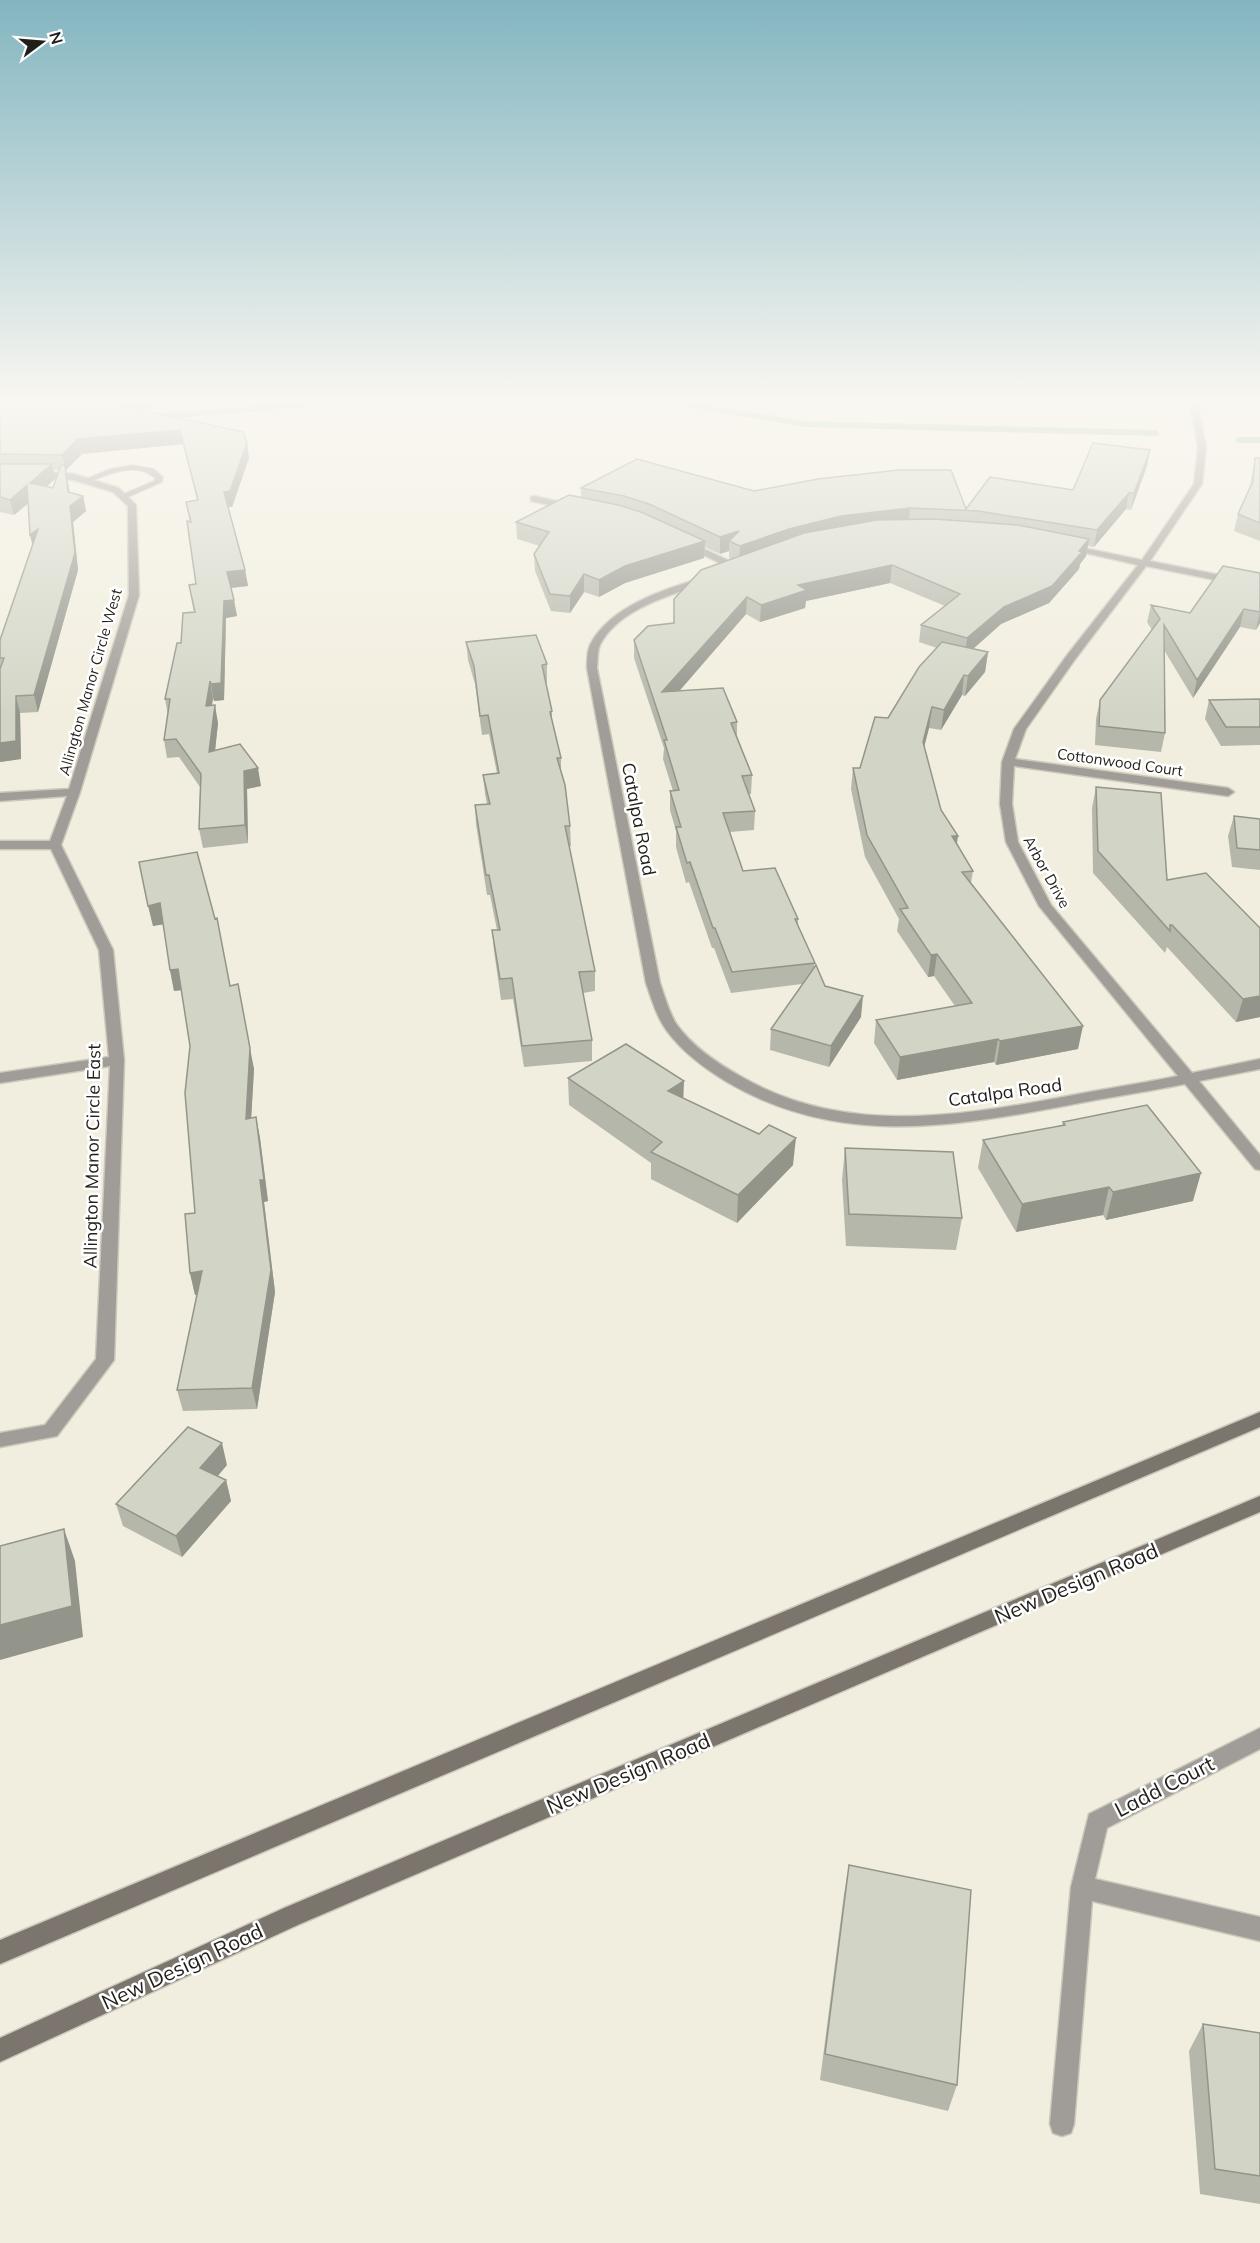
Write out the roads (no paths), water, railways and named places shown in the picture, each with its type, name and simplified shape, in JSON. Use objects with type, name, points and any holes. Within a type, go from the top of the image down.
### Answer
[{"type":"main road","points":[[0,1952],[1260,1419]]},
{"type":"main road","name":"New Design Road","points":[[0,2050],[292,1916],[1260,1504]]},
{"type":"street","name":"Allington Manor Circle West","points":[[74,792],[134,595],[132,506]]},
{"type":"street","points":[[567,506],[578,508]]},
{"type":"street","name":"Arbor Drive","points":[[1183,506],[1144,563],[1072,656],[1020,729],[1008,762],[1006,804],[1012,842],[1046,906],[1260,1165]]},
{"type":"street","name":"Catalpa Road","points":[[678,540],[742,566],[639,607],[619,619],[595,645],[592,668],[652,983],[672,1028],[705,1063],[753,1092],[829,1115],[896,1123],[978,1116],[1189,1080],[1260,1064]]},
{"type":"street","points":[[1060,546],[1260,586]]},
{"type":"street","name":"Cottonwood Court","points":[[1008,762],[1228,792]]},
{"type":"street","points":[[0,797],[74,792],[55,845],[0,845]]},
{"type":"street","name":"Allington Manor Circle East","points":[[0,1440],[51,1431],[105,1360],[117,1060],[106,950],[55,845]]},
{"type":"street","points":[[0,1078],[117,1060]]},
{"type":"street","name":"Ladd Court","points":[[1062,2124],[1082,1887],[1097,1821],[1260,1738]]},
{"type":"street","points":[[1082,1887],[1260,1929]]}]
